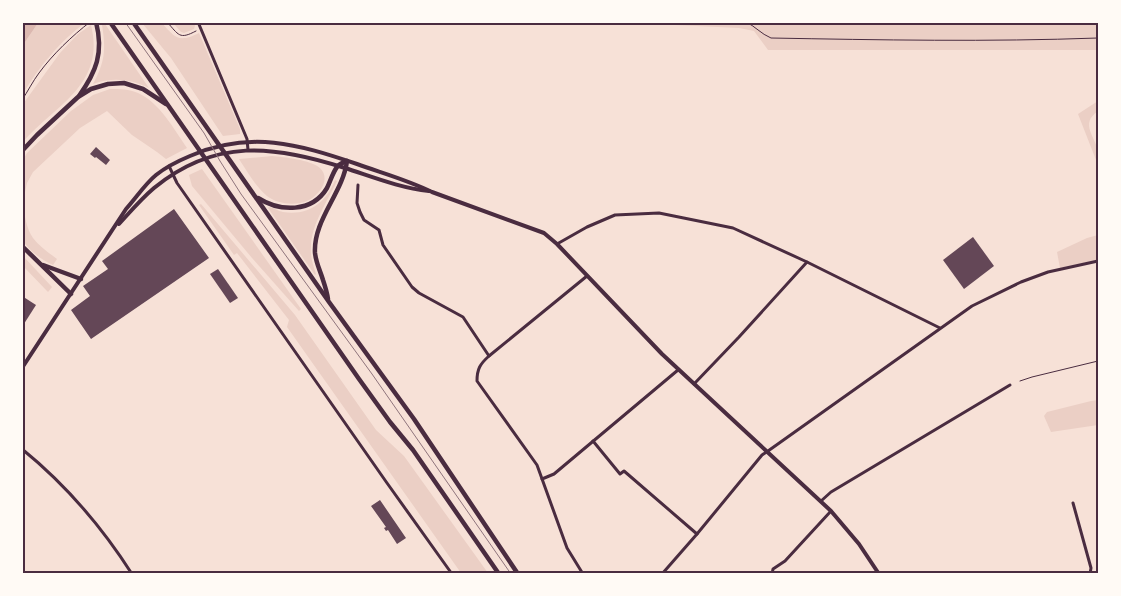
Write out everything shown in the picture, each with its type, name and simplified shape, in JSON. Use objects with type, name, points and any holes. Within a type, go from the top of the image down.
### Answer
[{"type":"main road","points":[[110,22],[390,422],[412,450],[499,574]]},
{"type":"main road","points":[[133,22],[329,302],[414,419],[518,574]]},
{"type":"main road","points":[[22,151],[78,97],[87,85],[97,64],[99,54],[96,24]]},
{"type":"main road","points":[[78,97],[108,84],[124,83],[144,89],[168,106]]},
{"type":"main road","points":[[255,196],[282,208],[299,208],[307,205],[321,196],[337,166],[347,161]]},
{"type":"main road","points":[[329,302],[316,264],[315,247],[318,230],[346,168],[347,161]]},
{"type":"main road","points":[[22,246],[71,294]]},
{"type":"main road","points":[[40,264],[81,279]]},
{"type":"street","points":[[198,22],[248,142],[248,150]]},
{"type":"street","points":[[22,368],[126,209],[156,174],[169,166],[212,147],[248,142],[295,145],[418,185],[432,192],[544,233],[557,244],[678,370],[768,450],[832,511],[859,544],[879,574]]},
{"type":"street","points":[[111,233],[152,190],[173,174],[210,157],[232,151],[283,152],[346,168],[413,190],[432,192]]},
{"type":"street","points":[[169,166],[177,183],[452,574]]},
{"type":"street","points":[[358,185],[357,203],[364,220],[379,230],[383,245],[406,279],[419,293],[462,317],[489,356]]},
{"type":"street","points":[[557,244],[587,227],[615,215],[659,213],[733,228],[807,262],[940,328]]},
{"type":"street","points":[[662,574],[768,450],[972,306],[1021,282],[1048,272],[1098,261]]},
{"type":"street","points":[[694,384],[807,262]]},
{"type":"street","points":[[582,574],[567,548],[536,465],[478,381],[477,371],[489,356],[588,276]]},
{"type":"street","points":[[542,479],[554,474],[678,370]]},
{"type":"street","points":[[822,501],[831,492],[1010,385]]},
{"type":"street","points":[[593,441],[620,474],[624,471],[697,534]]},
{"type":"street","points":[[22,449],[60,482],[93,520],[132,574]]},
{"type":"street","points":[[1073,503],[1091,568],[1090,574]]},
{"type":"street","points":[[772,574],[773,569],[785,561],[832,511]]},
{"type":"lane","points":[[1020,381],[1098,361]]},
{"type":"path","points":[[22,100],[40,72],[58,51],[90,22]]},
{"type":"path","points":[[167,22],[182,36],[201,29]]},
{"type":"path","points":[[746,22],[770,38],[1001,41],[1098,38]]},
{"type":"shaded area","points":[[22,23],[38,23],[23,45]]},
{"type":"shaded area","points":[[38,23],[85,23],[51,55],[23,94],[23,45]]},
{"type":"shaded area","points":[[142,23],[162,23],[174,35],[182,38],[199,33],[240,129],[240,134],[223,136],[171,58]]},
{"type":"shaded area","points":[[173,23],[194,23],[195,26],[194,29],[184,33]]},
{"type":"shaded area","points":[[632,23],[1098,23],[1098,50],[768,50],[754,31],[739,28]]},
{"type":"shaded area","points":[[103,24],[105,24],[149,88],[121,80],[108,80],[93,84],[104,56]]},
{"type":"shaded area","points":[[91,25],[94,46],[91,63],[85,79],[63,105],[23,142],[23,104],[60,53],[78,34]]},
{"type":"shaded area","points":[[110,89],[131,91],[146,97],[159,109],[187,148],[166,159],[132,135],[107,111],[80,128],[33,172],[27,183],[23,201],[23,160],[27,153],[71,111],[93,95]]},
{"type":"shaded area","points":[[1098,101],[1098,111],[1092,116],[1089,126],[1097,146],[1098,165],[1078,114]]},
{"type":"shaded area","points":[[272,156],[304,161],[320,168],[325,178],[319,192],[307,201],[292,204],[271,199],[267,196],[255,183],[239,159]]},
{"type":"shaded area","points":[[202,169],[301,309],[299,311],[192,186],[189,175]]},
{"type":"shaded area","points":[[335,180],[337,181],[317,221],[312,239],[311,254],[315,275],[268,208],[292,213],[308,210],[327,195]]},
{"type":"shaded area","points":[[22,204],[27,226],[33,238],[57,259],[53,265],[34,253],[23,240]]},
{"type":"shaded area","points":[[201,204],[295,315],[376,430],[404,456],[488,573],[461,573],[287,327],[289,320],[237,253],[234,255],[199,205]]},
{"type":"shaded area","points":[[1098,235],[1098,260],[1060,268],[1057,252]]},
{"type":"shaded area","points":[[23,256],[52,287],[48,292],[23,266]]},
{"type":"shaded area","points":[[1098,400],[1098,425],[1051,432],[1044,416],[1047,412]]},
{"type":"building","points":[[96,147],[110,160],[106,165],[90,154]]},
{"type":"building","points":[[174,209],[209,258],[91,339],[71,310],[90,296],[83,286],[108,269],[102,261]]},
{"type":"building","points":[[973,237],[994,266],[964,289],[943,260]]},
{"type":"building","points":[[218,269],[238,298],[230,303],[210,274]]},
{"type":"building","points":[[22,296],[36,305],[22,327]]},
{"type":"building","points":[[380,500],[406,538],[397,544],[388,530],[386,531],[384,528],[386,527],[371,506]]},
{"type":"tram line","points":[[125,22],[204,133],[241,194],[372,374],[511,574]]}]
